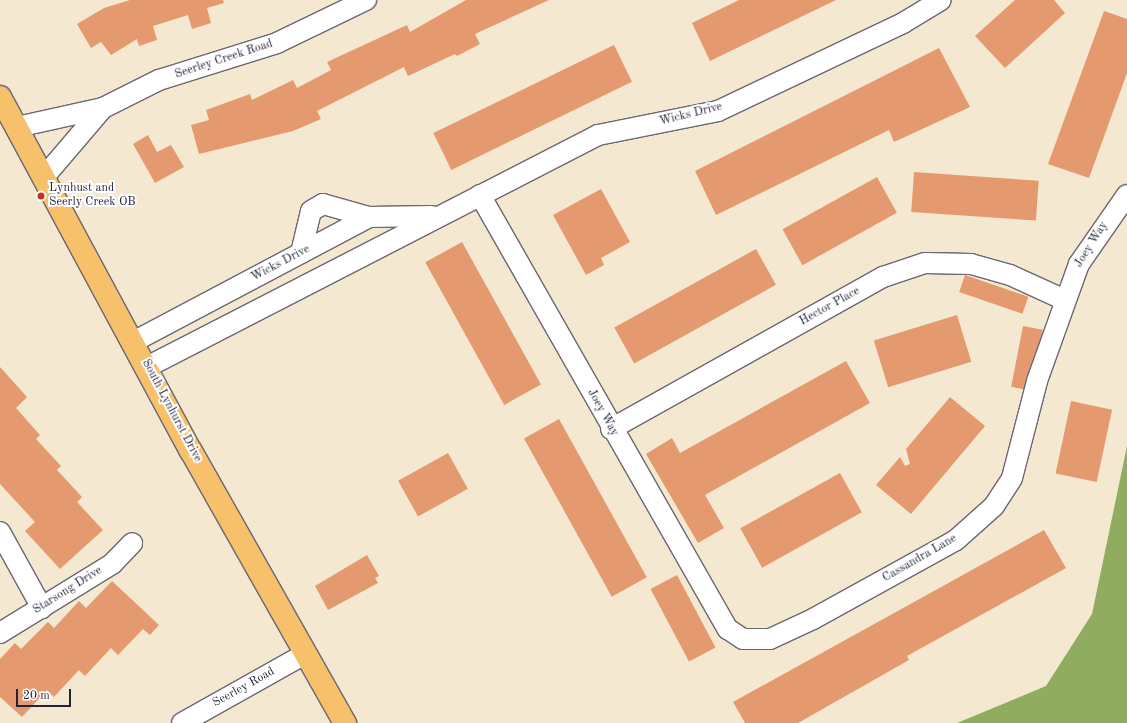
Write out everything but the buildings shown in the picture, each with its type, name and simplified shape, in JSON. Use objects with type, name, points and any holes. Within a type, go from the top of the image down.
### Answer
[{"type":"main road","name":"South Lynhurst Drive","points":[[0,97],[133,342],[305,654],[345,723]]},
{"type":"street","name":"Seerley Creek Road","points":[[17,128],[104,108],[160,80],[277,43],[366,0]]},
{"type":"street","name":"Wicks Drive","points":[[147,367],[436,216],[598,135],[718,111],[903,23],[941,0]]},
{"type":"street","name":"Seerley Creek Road","points":[[44,177],[104,108]]},
{"type":"street","name":"Joey Way","points":[[480,195],[611,429],[728,629]]},
{"type":"street","name":"Joey Way","points":[[1065,300],[1079,264],[1127,195]]},
{"type":"street","points":[[301,253],[311,211],[323,204],[369,217]]},
{"type":"street","name":"Wicks Drive","points":[[133,342],[369,217],[436,216]]},
{"type":"street","name":"Hector Place","points":[[611,429],[883,277],[925,263],[971,264],[991,270],[1065,300]]},
{"type":"street","name":"Cassandra Lane","points":[[728,629],[743,639],[770,639],[813,619],[956,540],[994,506],[1012,478],[1036,381],[1065,300]]},
{"type":"street","points":[[0,532],[42,608]]},
{"type":"street","name":"Starsong Drive","points":[[0,633],[112,564],[132,543]]},
{"type":"street","name":"Seerley Road","points":[[182,723],[305,654]]},
{"type":"green space","points":[[1127,446],[1127,723],[957,723],[1046,686],[1092,614]]},
{"type":"place","name":"Lynhust and Seerly Creek OB","points":[[41,196]]}]
